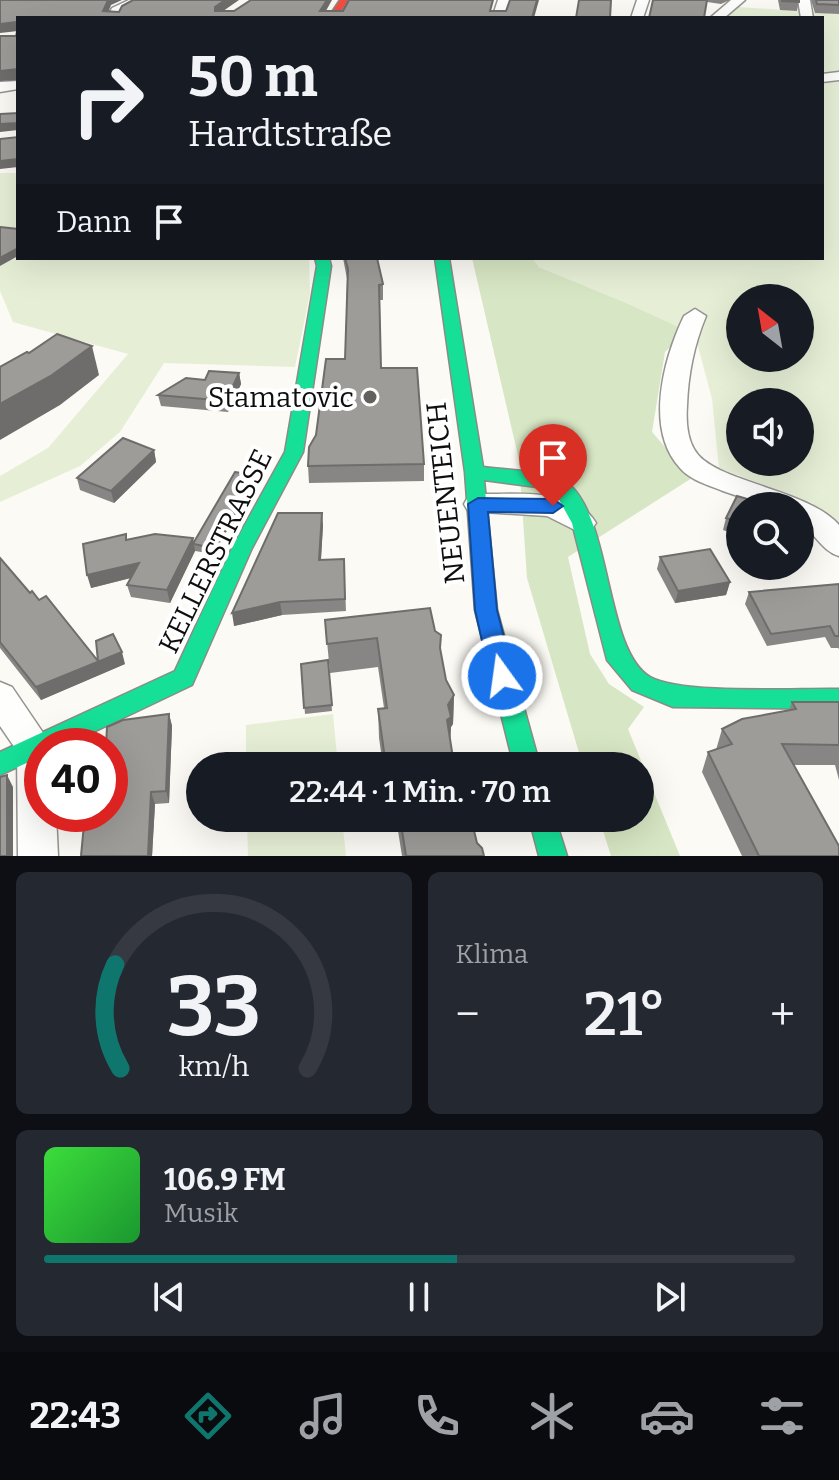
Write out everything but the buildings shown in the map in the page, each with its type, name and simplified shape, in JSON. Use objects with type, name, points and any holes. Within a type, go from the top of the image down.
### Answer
[{"type":"street","points":[[114,16],[116,11],[139,0]]},
{"type":"street","points":[[719,16],[739,0]]},
{"type":"street","name":"KELLERSTRASSE","points":[[78,728],[184,678],[242,548],[294,452],[322,260]]},
{"type":"street","name":"NEUENTEICH","points":[[442,260],[478,504],[486,610],[523,752]]},
{"type":"street","points":[[695,316],[681,348],[677,378],[677,444],[684,457],[698,469],[756,492]]},
{"type":"street","points":[[474,472],[540,481],[564,491],[582,523],[619,660],[640,683],[673,697],[839,699]]},
{"type":"street","points":[[478,504],[553,506],[582,523]]},
{"type":"street","points":[[814,518],[839,545]]},
{"type":"street","points":[[0,697],[24,732]]},
{"type":"street","points":[[0,764],[24,753]]},
{"type":"street","points":[[37,832],[38,856]]},
{"type":"street","points":[[546,832],[553,856]]},
{"type":"green space","points":[[739,7],[839,14],[839,523],[814,504],[814,492],[783,492],[740,476],[814,476],[814,388],[726,388],[726,471],[719,468],[712,399],[695,335],[539,267],[534,260],[824,260],[824,16],[728,16]]},
{"type":"green space","points":[[0,173],[16,173],[16,230],[0,227]]},
{"type":"green space","points":[[16,257],[16,260],[309,260],[310,294],[295,367],[164,363],[120,432],[80,466],[0,502],[0,476],[48,448],[128,354],[13,322],[0,291],[0,266]]},
{"type":"green space","points":[[472,260],[534,260],[539,267],[687,331],[665,352],[652,432],[692,478],[568,557],[590,654],[609,684],[644,707],[628,729],[637,752],[579,752],[527,578],[519,460]]},
{"type":"green space","points":[[333,714],[337,752],[246,752],[246,725]]},
{"type":"green space","points":[[654,792],[680,856],[611,856],[603,832],[654,832]]},
{"type":"green space","points":[[247,832],[343,832],[346,856],[248,856]]},
{"type":"traffic: fast","points":[[0,764],[184,678],[242,548],[294,452],[322,260]]},
{"type":"traffic: fast","points":[[442,260],[474,472],[486,610],[523,752]]},
{"type":"traffic: fast","points":[[474,472],[540,481],[564,491],[582,523],[619,660],[640,683],[673,697],[839,699]]},
{"type":"traffic: fast","points":[[546,832],[553,856]]},
{"type":"traffic: jam","points":[[333,16],[344,0]]},
{"type":"place","name":"Stamatovic","points":[[370,397]]},
{"type":"route","points":[[502,676],[486,610],[478,504],[553,506]]}]
